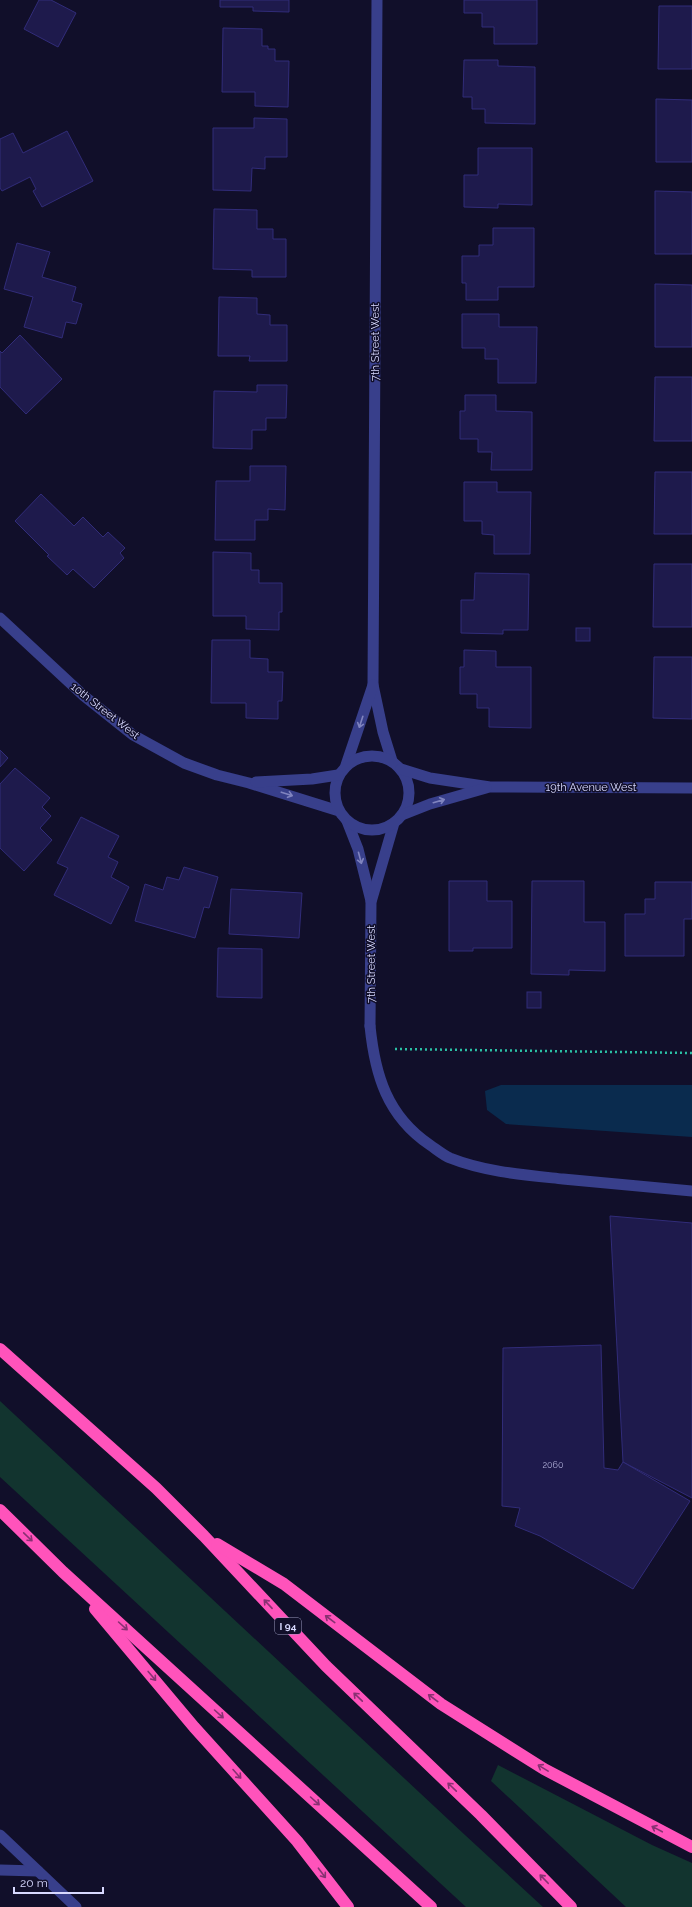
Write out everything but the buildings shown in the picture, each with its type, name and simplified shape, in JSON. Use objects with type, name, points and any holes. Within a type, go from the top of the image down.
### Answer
[{"type":"highway","name":"I 94","points":[[0,1349],[156,1488],[204,1536],[326,1666],[482,1815],[571,1907]]},
{"type":"highway","points":[[0,1510],[63,1572],[431,1907]]},
{"type":"highway","points":[[204,1536],[284,1584],[441,1704],[544,1769],[692,1847]]},
{"type":"highway","points":[[63,1572],[194,1727],[297,1841],[348,1907]]},
{"type":"street","name":"7th Street West","points":[[377,0],[373,685],[383,732],[392,761]]},
{"type":"street","name":"10th Street West","points":[[0,618],[84,696],[134,735],[184,763],[217,775],[249,783],[339,811]]},
{"type":"street","name":"7th Street West","points":[[346,765],[373,685]]},
{"type":"street","points":[[369,755],[381,756],[392,761],[401,769],[406,779],[409,790],[408,804],[402,815],[394,823],[383,829],[370,830],[358,828],[347,821],[339,811],[334,800],[334,786],[338,775],[346,765],[357,758],[369,755]]},
{"type":"street","name":"19th Avenue West","points":[[401,769],[430,778],[490,787],[692,788]]},
{"type":"street","name":"10th Street West","points":[[249,783],[312,779],[338,775]]},
{"type":"street","name":"19th Avenue West","points":[[402,815],[430,804],[490,787]]},
{"type":"street","name":"7th Street West","points":[[347,821],[358,849],[371,902],[370,1026],[372,1048],[385,1095],[401,1121],[419,1138],[448,1158],[479,1168],[546,1177],[692,1191]]},
{"type":"street","name":"7th Street West","points":[[371,902],[394,823]]},
{"type":"street","points":[[0,1836],[76,1907]]},
{"type":"street","points":[[0,1870],[38,1871]]},
{"type":"path","points":[[372,1048],[692,1053]]},
{"type":"green space","points":[[0,1401],[543,1907],[466,1907],[0,1477]]},
{"type":"green space","points":[[498,1765],[652,1845],[692,1863],[692,1907],[626,1907],[491,1781]]},
{"type":"water","points":[[501,1085],[692,1085],[692,1137],[506,1124],[487,1110],[485,1091]]}]
